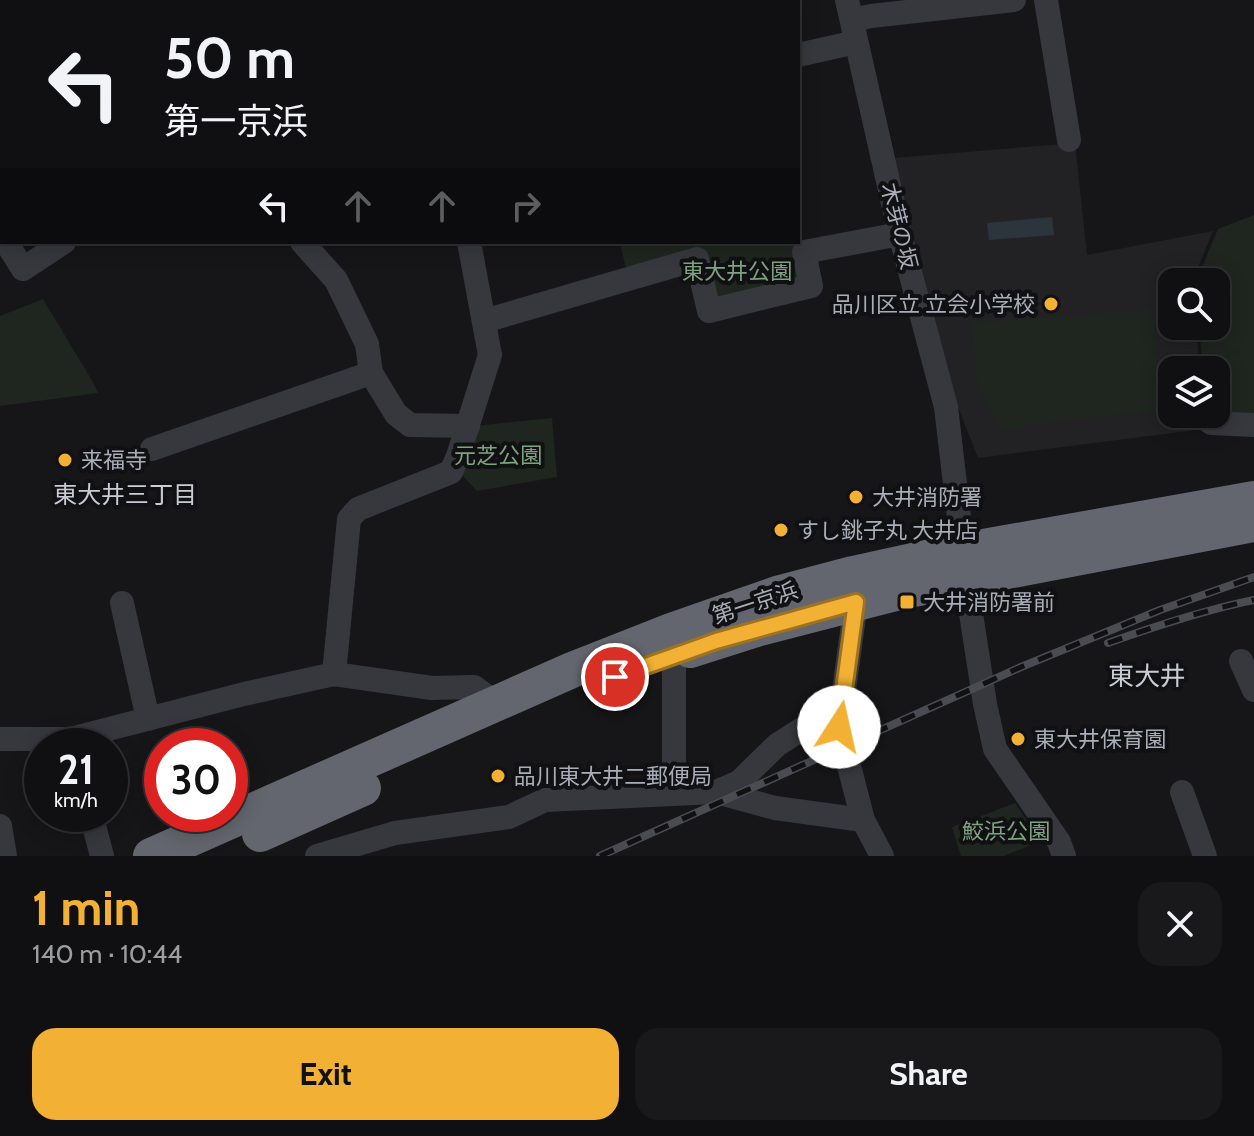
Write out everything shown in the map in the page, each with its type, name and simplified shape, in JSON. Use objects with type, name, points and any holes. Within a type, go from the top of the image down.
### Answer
[{"type":"highway","name":"第一京浜","points":[[151,856],[294,805],[674,654],[856,602],[965,564],[1254,499]]},
{"type":"highway","name":"第一京浜","points":[[211,856],[294,805],[497,704],[615,653],[777,594],[853,574],[965,564],[1254,524]]},
{"type":"street","points":[[800,54],[852,21],[871,16],[1014,0]]},
{"type":"street","points":[[1046,0],[1069,140]]},
{"type":"street","name":"木芽の坂","points":[[852,21],[900,234],[946,407],[985,704],[995,749],[1059,842],[1064,856]]},
{"type":"street","points":[[484,321],[697,259],[709,311],[811,286],[804,252],[900,234]]},
{"type":"street","points":[[7,244],[23,269],[61,244]]},
{"type":"street","points":[[304,244],[336,280],[367,344],[371,373],[396,414],[410,425],[468,426]]},
{"type":"street","points":[[334,674],[349,519],[358,509],[451,472],[468,426],[490,355],[469,244]]},
{"type":"street","points":[[152,449],[371,373]]},
{"type":"street","points":[[1230,424],[1254,425]]},
{"type":"street","points":[[856,602],[839,727],[863,820],[882,856]]},
{"type":"street","points":[[122,603],[148,719]]},
{"type":"street","points":[[674,654],[674,794]]},
{"type":"street","points":[[1241,661],[1254,690]]},
{"type":"street","points":[[118,728],[244,694],[334,674],[432,688],[474,687],[497,704]]},
{"type":"street","points":[[716,792],[739,782],[777,745],[844,702]]},
{"type":"street","points":[[0,739],[24,740]]},
{"type":"street","points":[[294,805],[315,856],[395,833],[509,817],[545,800],[716,792],[775,808],[863,820]]},
{"type":"street","points":[[1182,792],[1205,856]]},
{"type":"street","points":[[0,826],[5,856]]},
{"type":"street","points":[[96,832],[102,856]]},
{"type":"shaded area","name":"品川区立 立会小学校","points":[[1075,143],[1087,255],[1213,231],[1198,268],[1158,268],[1158,340],[1197,340],[1199,356],[1158,356],[1158,428],[1204,429],[978,458],[958,407],[893,158]]},
{"type":"shaded area","points":[[1052,217],[1054,235],[989,240],[987,223]]},
{"type":"green space","points":[[1254,215],[1254,420],[1230,416],[1230,356],[1202,356],[1200,340],[1230,340],[1230,268],[1202,268],[1218,229]]},
{"type":"green space","name":"東大井公園","points":[[620,244],[796,244],[803,279],[716,305],[702,251],[627,274]]},
{"type":"green space","points":[[43,299],[98,393],[0,406],[0,316]]},
{"type":"green space","points":[[1153,309],[1158,409],[999,429],[977,384],[971,323]]},
{"type":"green space","name":"元芝公園","points":[[552,418],[557,477],[477,491],[458,471],[475,426]]},
{"type":"green space","name":"鮫浜公園","points":[[1015,803],[1041,841],[1004,856],[961,856],[952,827]]},
{"type":"railway","points":[[600,856],[1021,667],[1160,610],[1254,577]]},
{"type":"railway","points":[[1108,643],[1180,619],[1254,600]]},
{"type":"place","name":"品川区立 立会小学校","points":[[1051,304]]},
{"type":"place","name":"来福寺","points":[[65,460]]},
{"type":"place","name":"大井消防署","points":[[856,497]]},
{"type":"place","name":"すし銚子丸 大井店","points":[[781,530]]},
{"type":"place","name":"大井消防署前","points":[[907,602]]},
{"type":"place","name":"東大井保育園","points":[[1018,739]]},
{"type":"place","name":"品川東大井二郵便局","points":[[498,776]]},
{"type":"district","name":"東大井三丁目","points":[[125,494]]},
{"type":"district","name":"東大井","points":[[1147,676]]},
{"type":"route","points":[[615,677],[674,654],[856,602],[839,727]]}]
